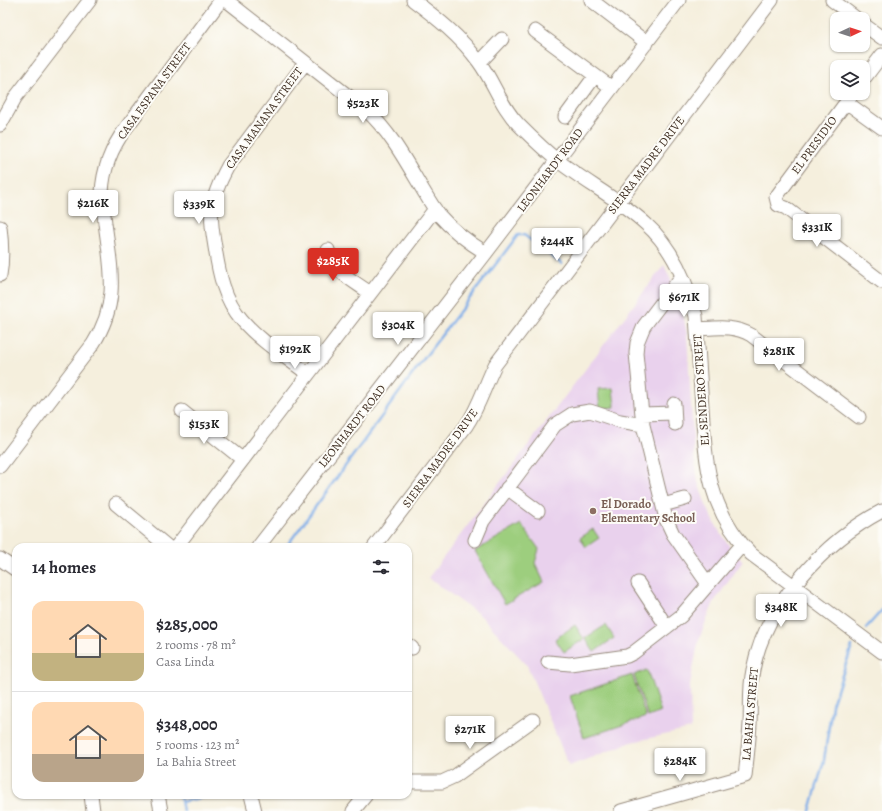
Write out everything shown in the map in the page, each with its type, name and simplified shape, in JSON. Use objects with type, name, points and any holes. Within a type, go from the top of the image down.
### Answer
[{"type":"street","points":[[0,125],[15,98],[90,0]]},
{"type":"street","name":"CASA ESPANA STREET","points":[[0,466],[93,344],[100,333],[106,318],[111,302],[112,280],[102,194],[105,170],[113,148],[126,128],[221,0]]},
{"type":"street","points":[[226,0],[378,121],[392,139],[435,209],[452,228],[468,242],[486,253]]},
{"type":"street","name":"EL SENDERO STREET","points":[[412,0],[444,24],[464,42],[480,62],[503,104],[519,125],[557,160],[647,224],[661,240],[673,258],[682,276],[691,296],[696,316],[708,471],[720,512],[742,545],[751,554],[882,652]]},
{"type":"street","points":[[592,0],[646,43]]},
{"type":"street","name":"LEONHARDT ROAD","points":[[261,543],[486,253],[679,0]]},
{"type":"street","name":"SIERRA MADRE DRIVE","points":[[377,543],[466,426],[478,405],[488,378],[495,365],[772,0]]},
{"type":"street","points":[[832,0],[848,12]]},
{"type":"street","points":[[870,29],[882,38]]},
{"type":"street","points":[[535,30],[612,88]]},
{"type":"street","points":[[480,62],[502,39]]},
{"type":"street","points":[[870,71],[882,55]]},
{"type":"street","name":"CASA MANANA STREET","points":[[305,63],[228,166],[214,199],[211,222],[218,272],[225,294],[233,308],[243,322],[308,374]]},
{"type":"street","points":[[565,117],[595,76]]},
{"type":"street","name":"EL PRESIDIO","points":[[848,100],[776,198],[778,205],[786,208],[882,282]]},
{"type":"street","points":[[853,100],[882,128]]},
{"type":"street","points":[[179,543],[435,209]]},
{"type":"street","points":[[0,227],[2,254],[0,275]]},
{"type":"street","points":[[328,250],[331,261],[337,268],[370,294]]},
{"type":"street","points":[[682,276],[644,326],[637,344],[636,354],[642,420],[666,519],[673,534],[708,584]]},
{"type":"street","points":[[697,329],[726,327],[743,330],[859,417]]},
{"type":"street","points":[[182,411],[242,459]]},
{"type":"street","points":[[475,540],[483,521],[507,488],[556,425],[572,414],[590,411],[620,421],[642,420],[674,414]]},
{"type":"street","points":[[507,488],[538,511]]},
{"type":"street","points":[[663,505],[685,499]]},
{"type":"street","points":[[116,504],[163,543]]},
{"type":"street","name":"LA BAHIA STREET","points":[[621,811],[745,776],[750,725],[750,687],[757,652],[775,612],[794,586],[828,548],[867,519],[882,511]]},
{"type":"street","points":[[548,662],[570,664],[627,656],[633,653],[681,616],[686,601],[708,584],[722,560],[742,545]]},
{"type":"street","points":[[0,559],[12,567]]},
{"type":"street","points":[[638,583],[667,627]]},
{"type":"street","points":[[412,782],[442,782],[455,776],[533,720]]},
{"type":"street","points":[[92,799],[93,811]]},
{"type":"street","points":[[159,799],[161,811]]},
{"type":"street","points":[[251,799],[255,811]]},
{"type":"street","points":[[353,811],[363,799]]},
{"type":"shaded area","name":"El Dorado Elementary School","points":[[664,265],[678,296],[687,334],[694,456],[698,482],[706,505],[718,529],[732,550],[743,561],[714,602],[699,639],[690,684],[691,729],[632,742],[569,766],[527,665],[480,615],[428,578]]},
{"type":"green space","points":[[613,388],[615,407],[600,409],[598,389]]},
{"type":"green space","points":[[521,524],[539,549],[535,563],[544,582],[505,604],[475,551]]},
{"type":"green space","points":[[593,529],[599,538],[586,547],[580,538]]},
{"type":"green space","points":[[575,625],[584,639],[564,652],[555,639]]},
{"type":"green space","points":[[606,625],[614,638],[594,652],[585,638]]},
{"type":"green space","points":[[647,670],[661,712],[648,717],[634,675]]},
{"type":"green space","points":[[632,675],[646,717],[584,738],[570,696]]},
{"type":"waterway","points":[[289,543],[428,353],[518,235],[524,235],[562,264]]},
{"type":"waterway","points":[[866,628],[882,610]]},
{"type":"waterway","points":[[810,811],[824,760],[832,705],[852,646]]},
{"type":"waterway","points":[[181,799],[183,811]]},
{"type":"waterway","points":[[181,802],[196,799]]},
{"type":"place","name":"El Dorado Elementary School","points":[[593,511]]}]
